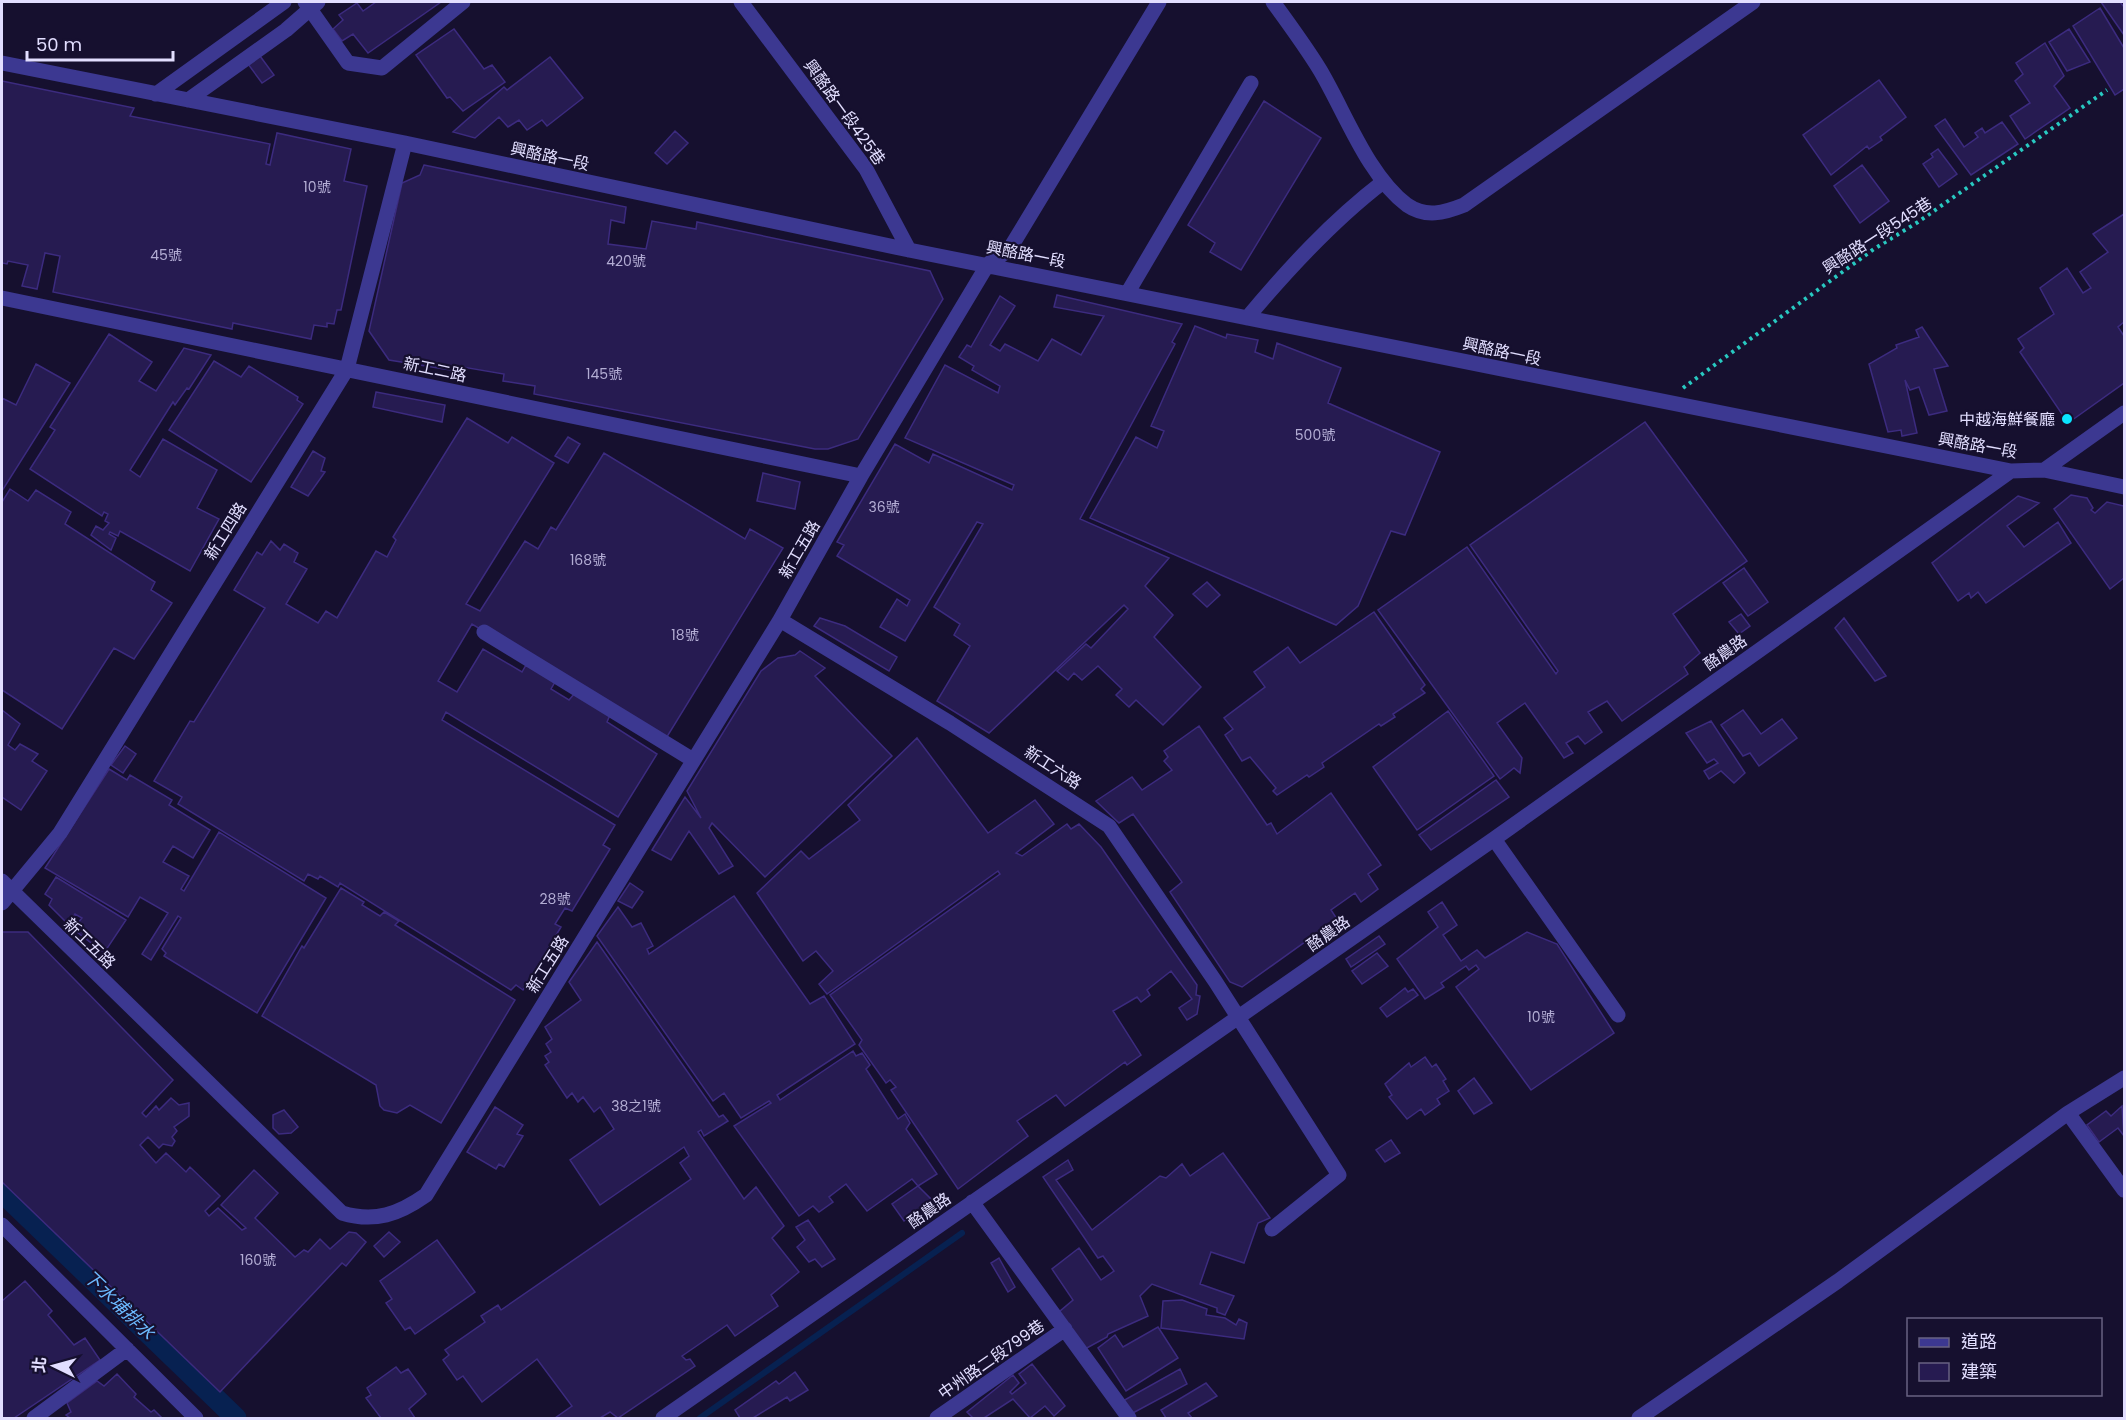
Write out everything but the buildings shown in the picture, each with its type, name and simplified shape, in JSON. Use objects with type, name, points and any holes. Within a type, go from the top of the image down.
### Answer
[{"type":"street","points":[[156,94],[284,2]]},
{"type":"street","points":[[188,100],[286,30],[311,4],[348,63],[381,68],[463,2]]},
{"type":"street","name":"興酪路一段425巷","points":[[741,2],[866,169],[909,250]]},
{"type":"street","points":[[988,264],[1009,250],[1159,2]]},
{"type":"street","points":[[1274,2],[1319,69],[1383,182],[1409,206],[1431,214],[1444,213],[1464,204],[1753,2]]},
{"type":"street","name":"興酪路一段","points":[[2,63],[405,143],[909,250],[1128,292],[1662,403],[2011,471],[2044,470],[2124,487]]},
{"type":"street","points":[[1128,292],[1251,83]]},
{"type":"street","name":"新工四路","points":[[5,892],[60,833],[347,369],[405,143]]},
{"type":"street","points":[[1247,318],[1286,271],[1362,198],[1383,182]]},
{"type":"street","name":"新工五路","points":[[5,892],[342,1213],[357,1218],[377,1218],[403,1211],[426,1196],[780,620],[861,476],[988,264]]},
{"type":"street","name":"新工二路","points":[[2,298],[861,476]]},
{"type":"street","points":[[2044,470],[2124,413]]},
{"type":"street","name":"酪農路","points":[[663,1419],[1494,839],[2011,471]]},
{"type":"street","name":"新工六路","points":[[780,620],[969,734],[1109,826],[1239,1017],[1339,1175],[1272,1229]]},
{"type":"street","points":[[484,632],[693,760]]},
{"type":"street","points":[[1494,839],[1618,1015]]},
{"type":"street","points":[[1639,1419],[1838,1281],[2068,1113],[2124,1078]]},
{"type":"street","points":[[2068,1113],[2124,1190]]},
{"type":"street","points":[[972,1202],[1129,1419]]},
{"type":"street","points":[[2,1225],[196,1419]]},
{"type":"street","name":"中州路二段799巷","points":[[937,1419],[1065,1329]]},
{"type":"street","points":[[34,1419],[52,1414],[127,1349]]},
{"type":"path","name":"興酪路一段545巷","points":[[1662,403],[1874,249],[1928,216],[2107,90]]},
{"type":"waterway","name":"下水埔排水","points":[[2,1192],[236,1418]]},
{"type":"waterway","points":[[700,1418],[962,1233]]},
{"type":"place","name":"中越海鮮餐廳","points":[[2067,419]]}]
